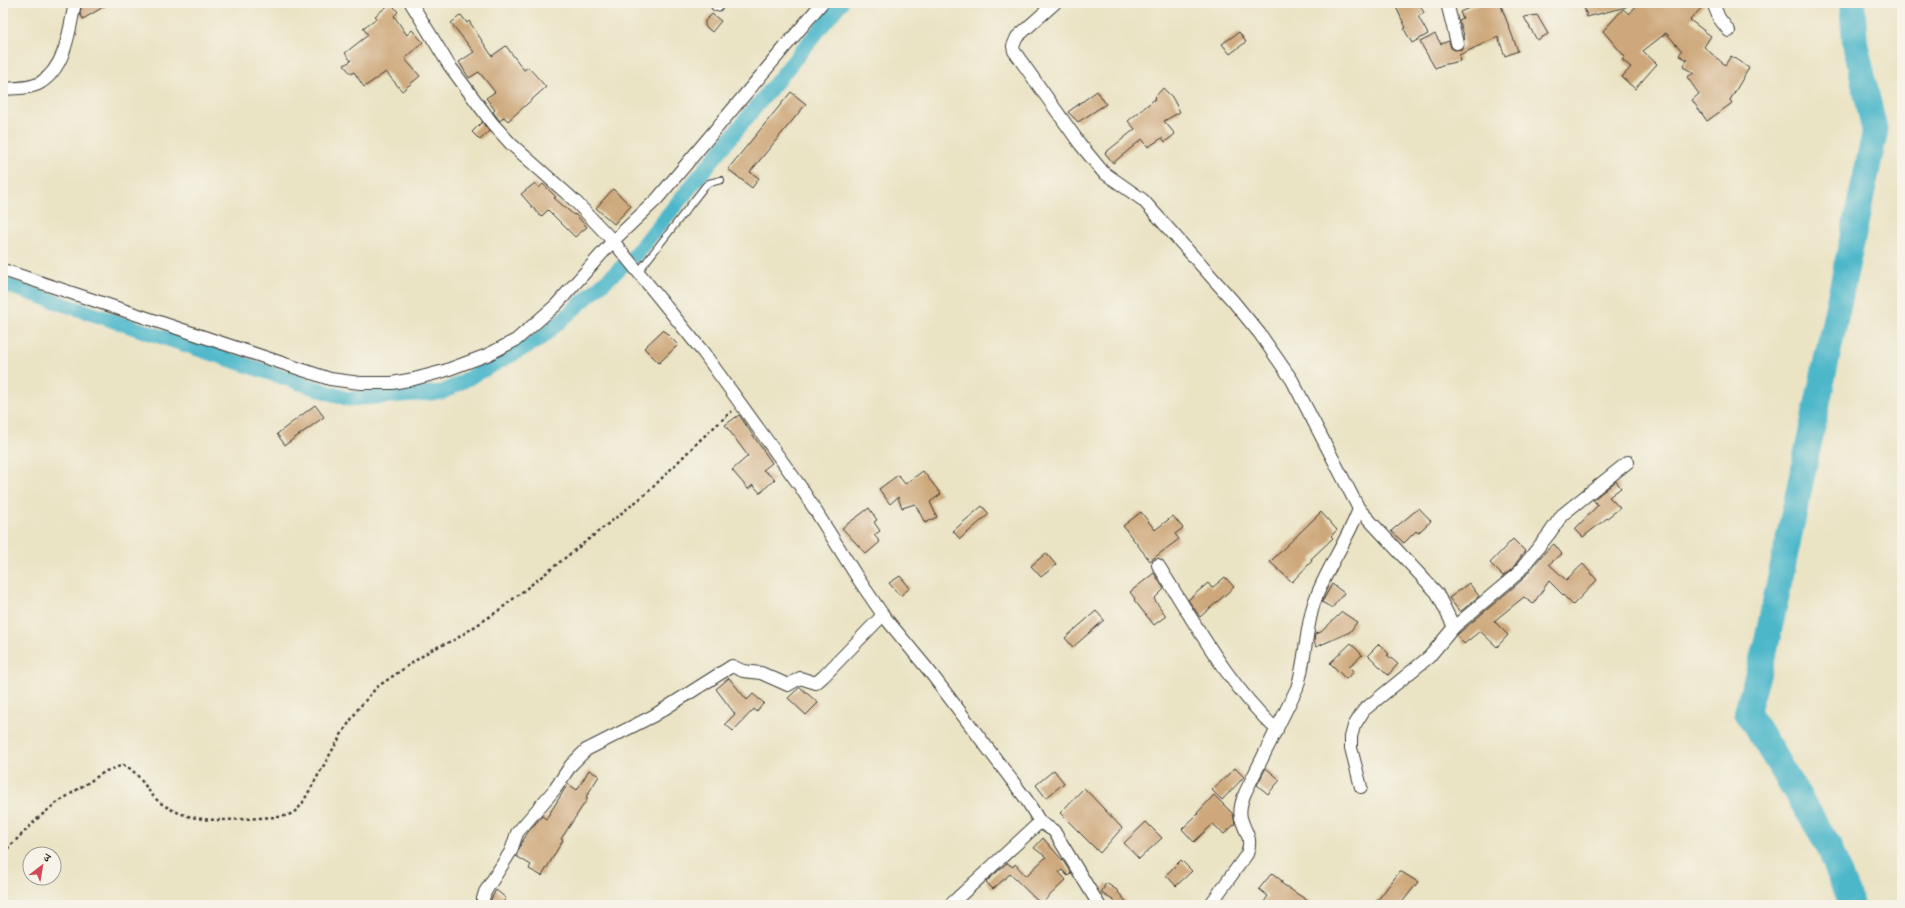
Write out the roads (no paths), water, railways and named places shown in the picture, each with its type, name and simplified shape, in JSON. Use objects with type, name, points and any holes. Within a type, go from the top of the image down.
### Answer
[{"type":"street","points":[[3,89],[28,87],[39,83],[50,75],[58,64],[64,51],[75,3]]},
{"type":"street","points":[[411,3],[449,65],[492,123],[511,144],[575,201],[613,241],[703,352],[800,486],[859,580],[883,615],[930,672],[1022,792],[1040,822],[1054,831],[1067,849],[1099,905]]},
{"type":"street","points":[[3,270],[330,379],[360,383],[392,383],[444,371],[487,355],[516,340],[556,305],[613,241],[656,199],[822,3]]},
{"type":"street","points":[[1055,3],[1017,37],[1013,46],[1014,51],[1080,144],[1103,172],[1142,200],[1233,301],[1260,334],[1292,380],[1359,509],[1437,593],[1454,626]]},
{"type":"street","points":[[1447,3],[1457,43]]},
{"type":"street","points":[[1714,3],[1719,18],[1729,31]]},
{"type":"street","points":[[1361,787],[1351,748],[1351,737],[1359,717],[1376,700],[1429,657],[1454,626],[1517,574],[1562,515],[1628,462]]},
{"type":"street","points":[[1210,905],[1248,854],[1251,845],[1241,817],[1241,807],[1254,773],[1290,704],[1301,675],[1312,611],[1320,588],[1353,524],[1359,509]]},
{"type":"street","points":[[1158,565],[1229,675],[1249,702],[1277,730]]},
{"type":"street","points":[[483,905],[485,892],[511,851],[517,833],[555,789],[571,765],[586,750],[653,716],[732,666],[743,671],[761,673],[788,686],[800,678],[816,683],[883,615]]},
{"type":"street","points":[[950,905],[1040,822]]},
{"type":"lane","points":[[637,269],[705,186],[709,183],[721,180]]},
{"type":"waterway","points":[[3,284],[348,399],[443,392],[539,340],[634,256],[841,3]]},
{"type":"waterway","points":[[1851,905],[1828,844],[1747,712],[1766,645],[1875,132],[1855,42],[1852,3]]}]
